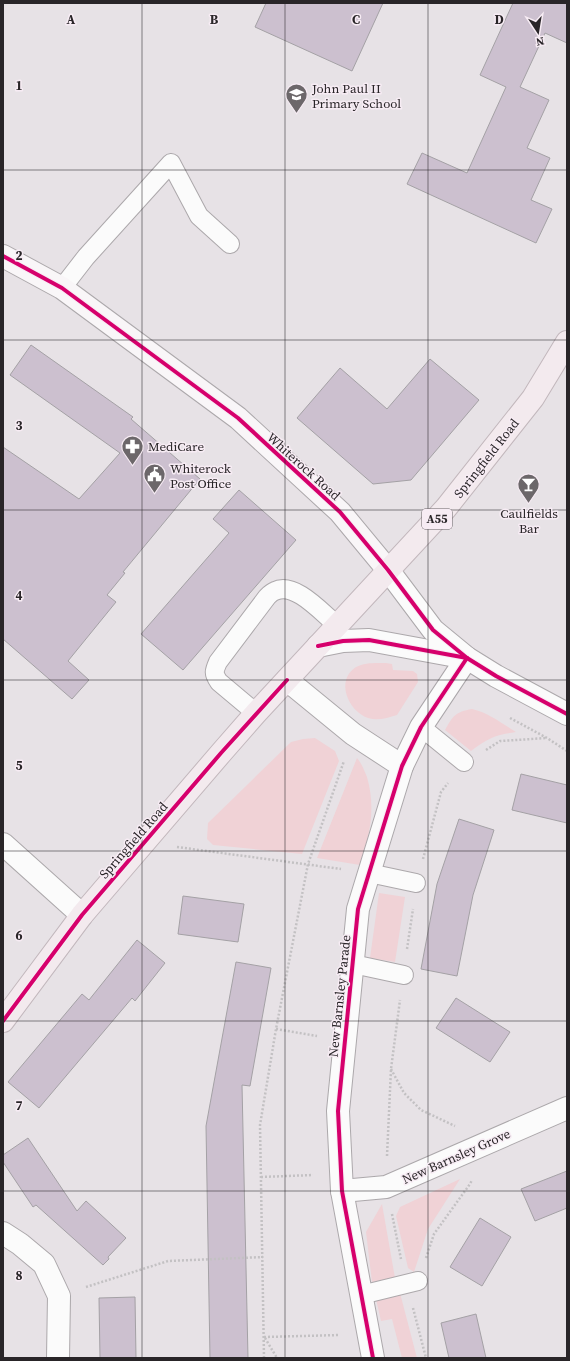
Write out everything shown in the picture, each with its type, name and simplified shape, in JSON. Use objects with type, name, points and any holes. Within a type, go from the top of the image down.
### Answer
[{"type":"highway","name":"Springfield Road","points":[[3,1020],[82,915],[256,713],[446,508],[533,398],[567,342]]},
{"type":"street","name":"Whiterock Road","points":[[3,256],[62,288],[238,418],[340,512],[388,570],[433,630],[467,658],[496,676],[567,714]]},
{"type":"street","points":[[318,646],[343,641],[369,640],[467,658]]},
{"type":"street","name":"New Barnsley Parade","points":[[373,1358],[342,1191],[338,1110],[358,909],[402,766],[421,727],[467,658]]},
{"type":"street","points":[[287,680],[354,734],[402,766]]},
{"type":"street","points":[[3,844],[82,915]]},
{"type":"street","name":"New Barnsley Grove","points":[[342,1191],[386,1187],[567,1108]]},
{"type":"street","points":[[3,1234],[20,1244],[44,1264],[59,1296],[58,1358]]},
{"type":"lane","points":[[62,288],[86,256],[171,164],[199,216],[230,244]]},
{"type":"lane","points":[[256,713],[219,682],[214,670],[218,662],[267,597],[275,591],[284,589],[295,592],[306,598],[337,626]]},
{"type":"lane","points":[[421,727],[464,762]]},
{"type":"lane","points":[[369,873],[416,883]]},
{"type":"lane","points":[[353,964],[404,975]]},
{"type":"lane","points":[[361,1294],[418,1281]]},
{"type":"path","points":[[264,1358],[260,1125],[276,1029],[308,864],[354,734]]},
{"type":"path","points":[[386,1187],[391,1069],[416,883],[441,792],[464,762],[500,741],[547,738]]},
{"type":"path","points":[[145,842],[369,873]]},
{"type":"path","points":[[276,1029],[304,1034]]},
{"type":"path","points":[[391,1069],[404,1093],[421,1110],[453,1125],[485,1144],[470,1184],[434,1234],[418,1281]]},
{"type":"path","points":[[261,1177],[302,1175]]},
{"type":"path","points":[[59,1296],[168,1261],[263,1257]]},
{"type":"path","points":[[264,1337],[328,1336]]},
{"type":"path","points":[[264,1337],[277,1358]]},
{"type":"shaded area","points":[[392,664],[393,670],[413,671],[417,674],[418,682],[397,715],[379,719],[368,718],[355,709],[350,702],[345,687],[346,679],[356,667],[360,665]]},
{"type":"shaded area","points":[[472,709],[489,716],[516,732],[502,734],[492,738],[471,751],[445,730],[455,715]]},
{"type":"shaded area","points":[[315,738],[335,751],[339,761],[302,854],[213,845],[207,839],[208,823],[291,742]]},
{"type":"shaded area","points":[[357,758],[367,777],[371,800],[371,821],[367,843],[360,865],[317,858]]},
{"type":"shaded area","points":[[379,893],[405,897],[395,962],[370,958]]},
{"type":"shaded area","points":[[460,1179],[428,1229],[414,1272],[408,1268],[396,1216],[400,1207]]},
{"type":"shaded area","points":[[382,1204],[395,1278],[372,1282],[366,1232]]},
{"type":"shaded area","points":[[400,1293],[417,1358],[402,1358],[392,1319],[381,1321],[376,1299]]},
{"type":"building","points":[[266,3],[383,3],[352,71],[255,27]]},
{"type":"building","points":[[513,3],[567,3],[567,43],[545,33],[520,87],[549,100],[527,148],[550,158],[531,200],[552,209],[536,243],[407,184],[422,153],[467,173],[506,87],[480,75]]},
{"type":"building","points":[[31,345],[133,417],[131,419],[200,479],[123,572],[125,573],[107,595],[116,602],[68,661],[89,680],[72,699],[3,639],[3,447],[79,499],[120,453],[10,375]]},
{"type":"building","points":[[430,359],[479,400],[411,480],[373,484],[297,418],[340,368],[387,409]]},
{"type":"building","points":[[239,490],[296,540],[183,670],[141,634],[229,533],[213,519]]},
{"type":"building","points":[[521,774],[567,785],[567,823],[512,810]]},
{"type":"building","points":[[459,819],[494,830],[473,895],[457,976],[421,969],[437,884]]},
{"type":"building","points":[[183,896],[244,904],[238,942],[178,934]]},
{"type":"building","points":[[137,940],[165,963],[135,1001],[132,998],[39,1108],[8,1082],[82,994],[89,1000]]},
{"type":"building","points":[[236,962],[271,968],[250,1086],[242,1085],[248,1358],[210,1358],[206,1126]]},
{"type":"building","points":[[456,998],[510,1032],[490,1062],[436,1028]]},
{"type":"building","points":[[28,1138],[77,1211],[86,1201],[126,1238],[108,1257],[109,1259],[103,1265],[36,1205],[33,1207],[3,1162],[3,1155]]},
{"type":"building","points":[[567,1171],[567,1208],[535,1221],[521,1189]]},
{"type":"building","points":[[480,1218],[511,1237],[482,1286],[450,1267]]},
{"type":"building","points":[[135,1297],[136,1358],[100,1358],[99,1298]]},
{"type":"building","points":[[476,1314],[486,1358],[449,1358],[441,1323]]},
{"type":"cycle path","points":[[3,256],[62,288],[238,418],[340,512],[388,570],[433,630],[467,658],[496,676],[567,714]]},
{"type":"cycle path","points":[[318,646],[343,641],[369,640],[467,658],[421,727],[402,766],[358,909],[338,1111],[342,1191],[373,1358]]},
{"type":"cycle path","points":[[3,1021],[82,915],[221,753],[287,680]]},
{"type":"place","name":"John Paul II Primary School","points":[[296,114]]},
{"type":"place","name":"MediCare","points":[[132,466]]},
{"type":"place","name":"Whiterock Post Office","points":[[155,494]]},
{"type":"place","name":"Caulfields Bar","points":[[529,504]]}]
